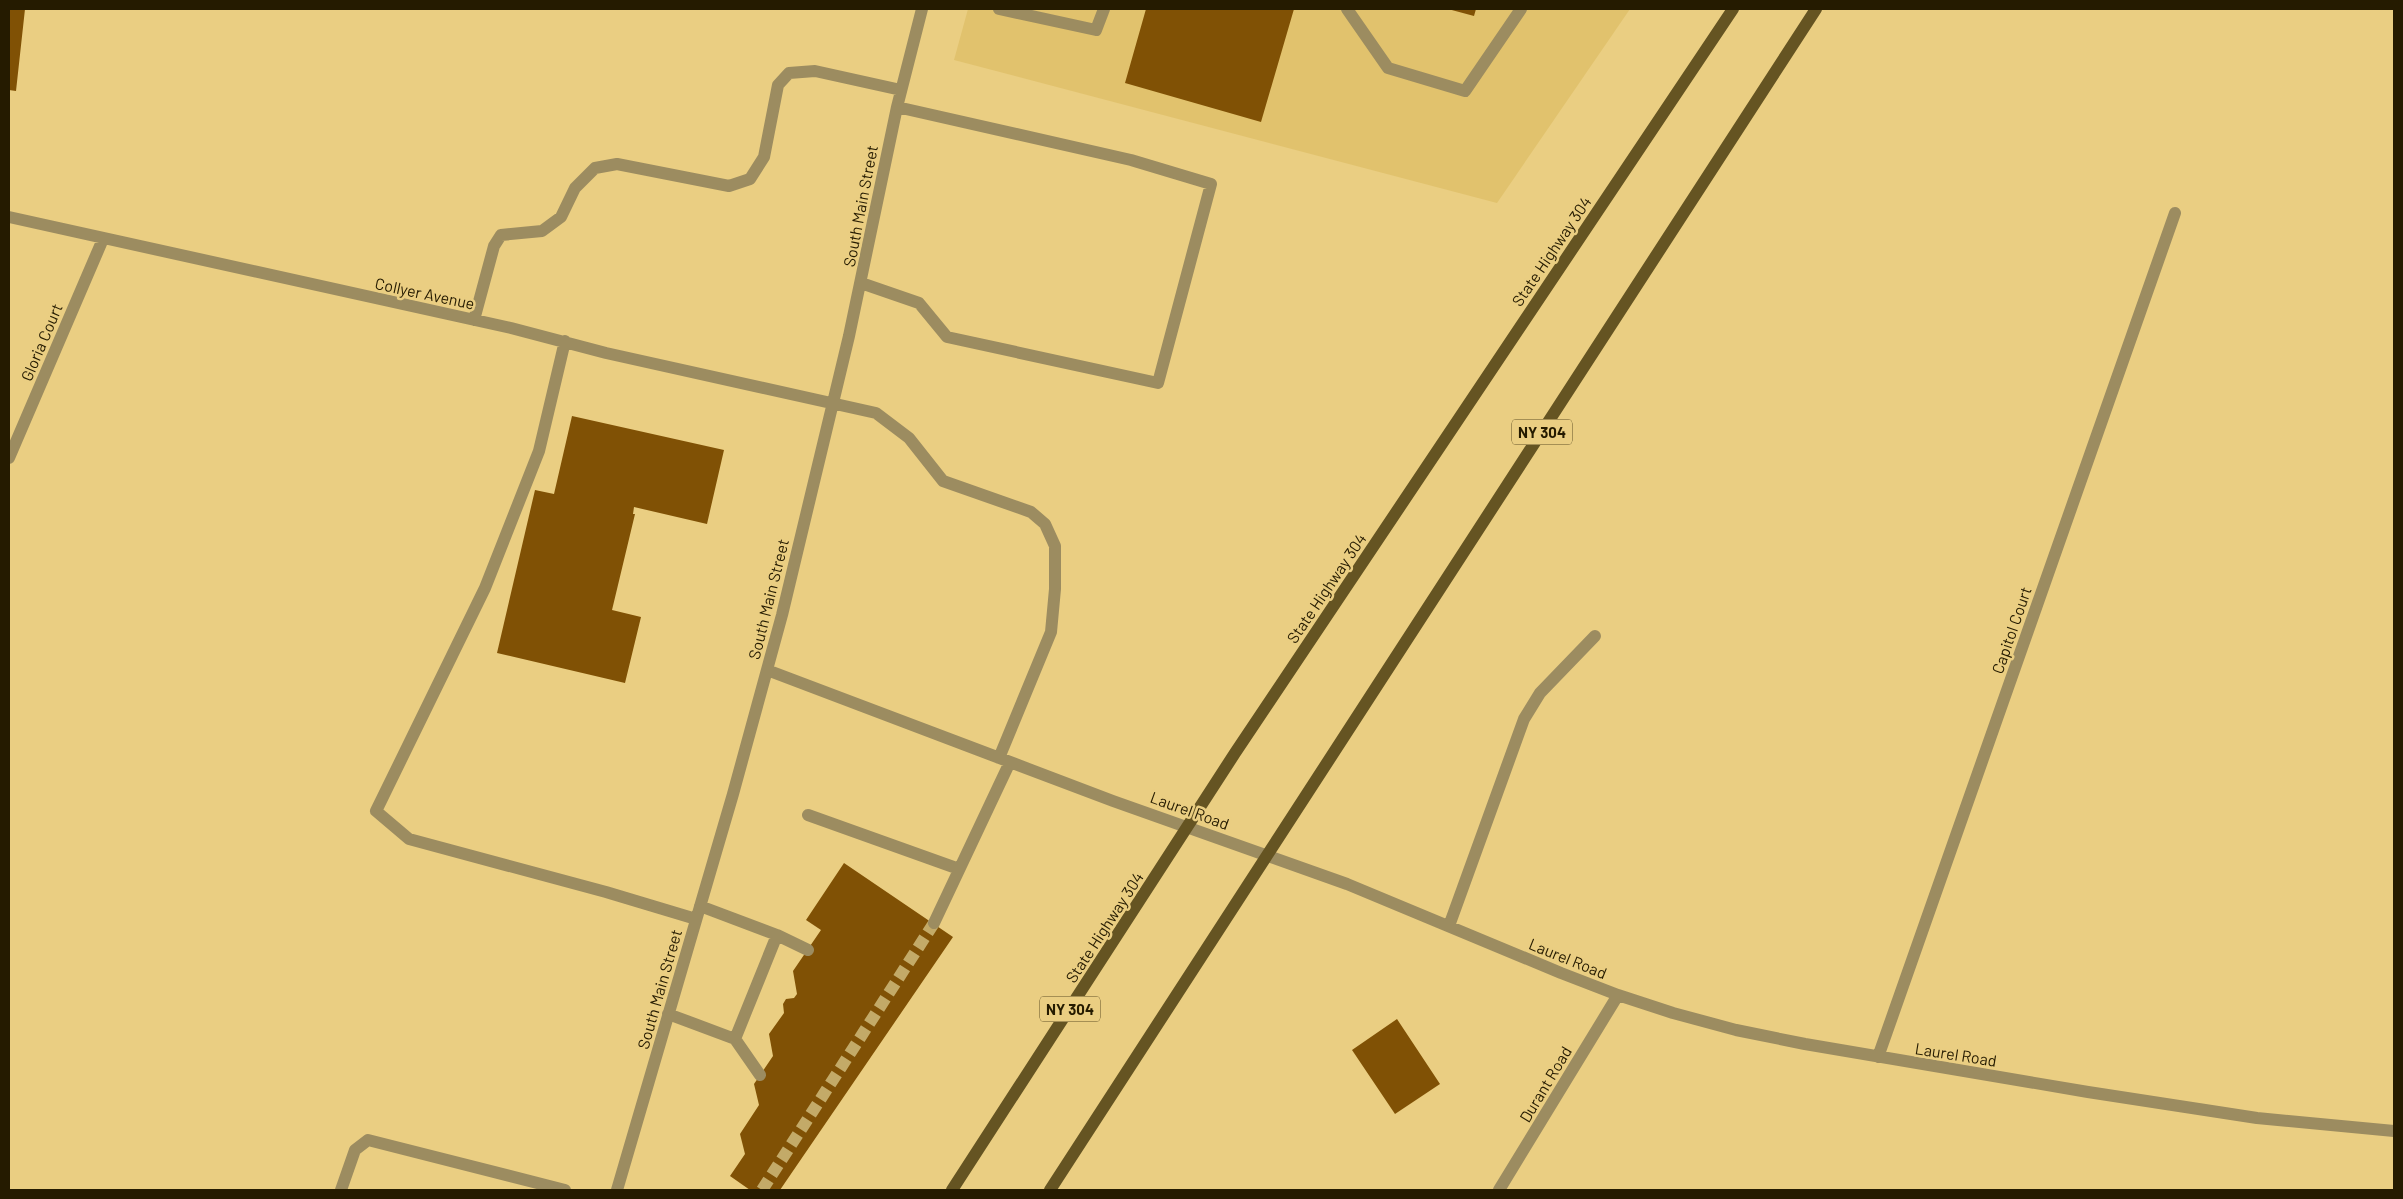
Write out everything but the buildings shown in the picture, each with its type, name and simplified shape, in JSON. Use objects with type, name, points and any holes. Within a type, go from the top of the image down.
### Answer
[{"type":"main road","name":"State Highway 304","points":[[952,1190],[1188,827],[1733,9]]},
{"type":"main road","name":"NY 304","points":[[1050,1190],[1816,9]]},
{"type":"street","name":"South Main Street","points":[[617,1190],[767,670],[834,404],[897,107],[922,9]]},
{"type":"street","points":[[999,9],[1096,30],[1104,9]]},
{"type":"street","points":[[1347,9],[1388,68],[1465,91],[1521,9]]},
{"type":"street","points":[[474,320],[494,246],[501,235],[542,231],[561,217],[575,188],[595,168],[617,164],[729,186],[750,179],[764,157],[778,85],[789,73],[815,71],[901,90]]},
{"type":"street","points":[[861,283],[919,303],[947,337],[1158,383],[1211,184],[1131,160],[897,107]]},
{"type":"street","name":"Capitol Court","points":[[1878,1057],[2175,213]]},
{"type":"street","name":"Collyer Avenue","points":[[9,217],[474,320],[565,341],[606,353],[876,413],[909,438],[944,481],[1032,512],[1045,524],[1055,546],[1055,589],[1051,632],[1005,760],[934,923]]},
{"type":"street","name":"Gloria Court","points":[[9,458],[104,239]]},
{"type":"street","points":[[565,341],[539,451],[485,588],[376,812],[408,839],[606,892],[696,919]]},
{"type":"street","points":[[1449,926],[1524,719],[1540,693],[1595,636]]},
{"type":"street","name":"Laurel Road","points":[[767,670],[1005,760],[1347,884],[1618,995],[1736,1030],[1878,1057],[2257,1118],[2394,1131]]},
{"type":"street","points":[[808,815],[959,869]]},
{"type":"street","points":[[700,906],[778,935],[808,950]]},
{"type":"street","points":[[735,1039],[778,935]]},
{"type":"street","name":"Durant Road","points":[[1499,1190],[1618,995]]},
{"type":"street","points":[[668,1014],[735,1039],[760,1074]]},
{"type":"street","points":[[341,1190],[355,1150],[368,1140],[565,1190]]},
{"type":"shaded area","points":[[968,9],[1630,9],[1497,203],[954,60]]},
{"type":"tunnel","points":[[762,1190],[934,923]]}]
